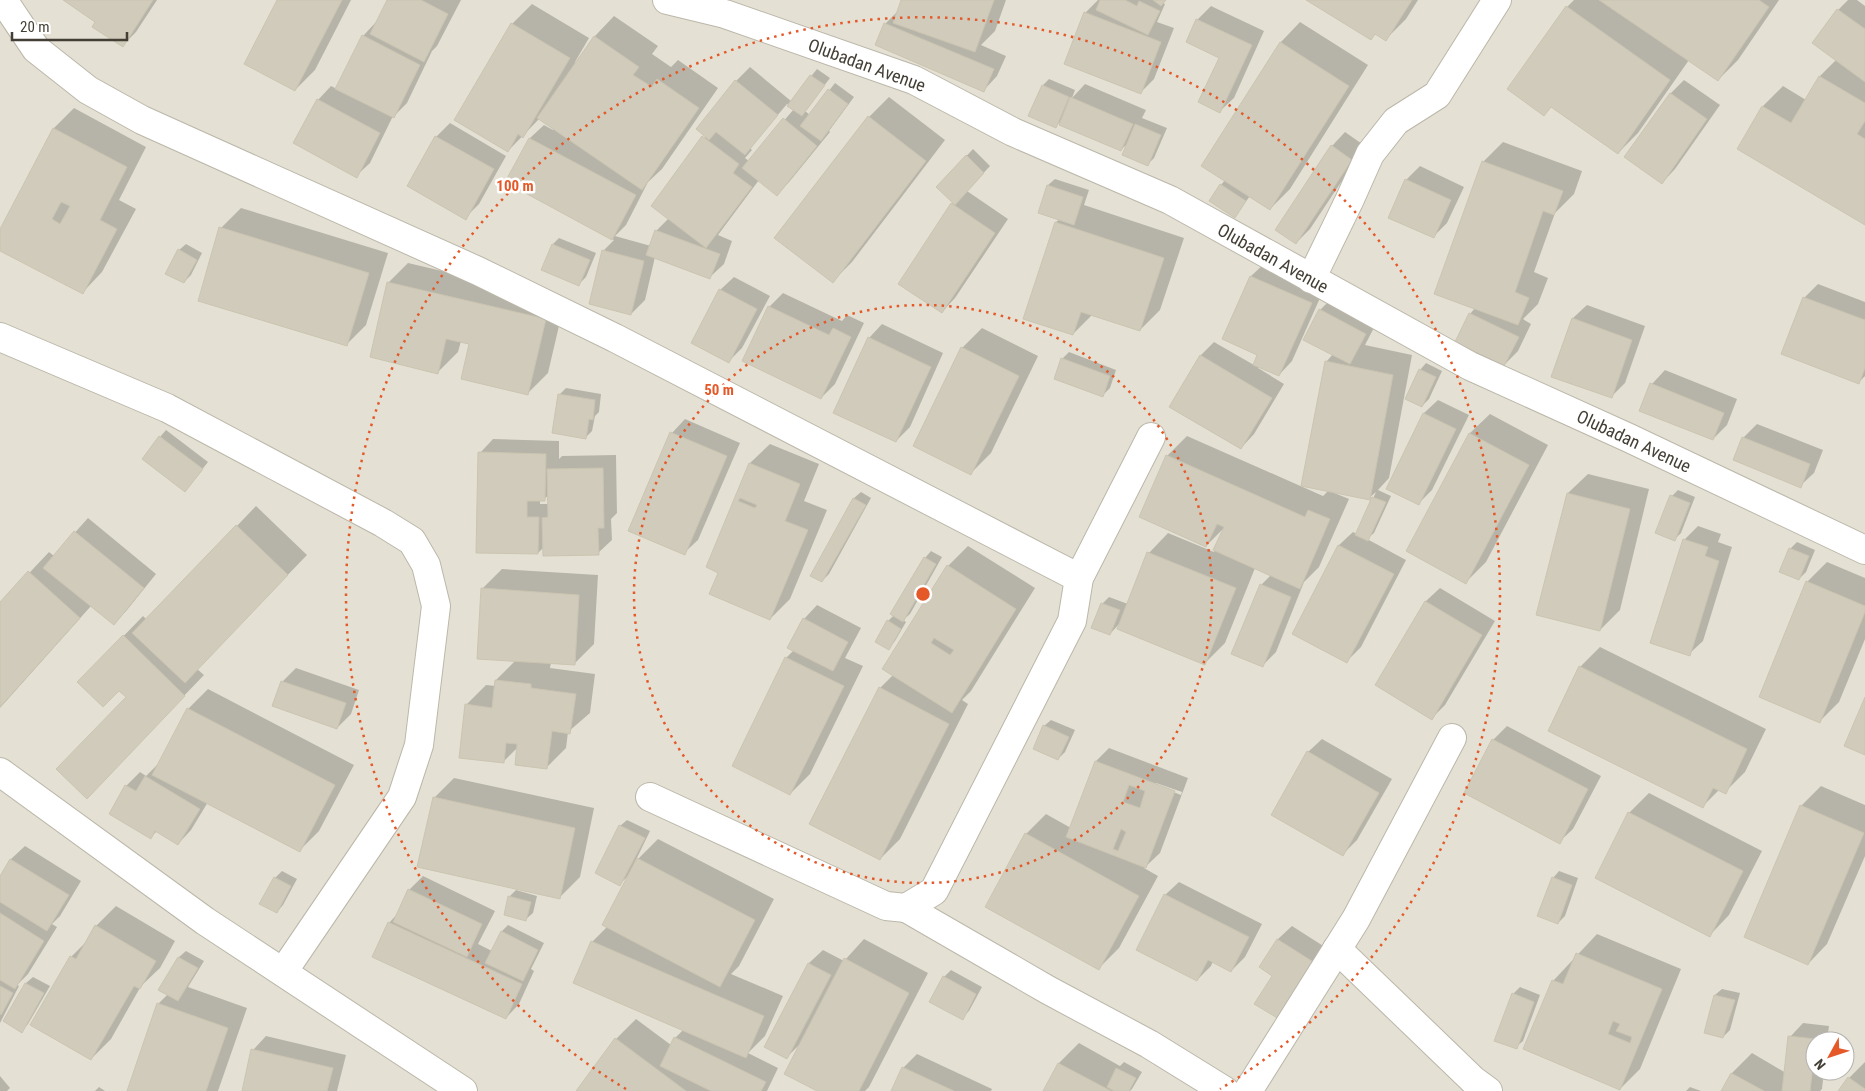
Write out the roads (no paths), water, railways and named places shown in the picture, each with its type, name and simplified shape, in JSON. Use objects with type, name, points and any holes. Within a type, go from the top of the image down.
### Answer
[{"type":"street","points":[[4,0],[36,49],[88,90],[142,120],[486,275],[615,338],[1079,578]]},
{"type":"street","name":"Olubadan Avenue","points":[[668,0],[725,14],[914,80],[1013,132],[1170,200],[1470,366],[1629,438],[1865,550]]},
{"type":"street","points":[[1311,279],[1370,154],[1396,121],[1437,96],[1497,0]]},
{"type":"street","points":[[0,337],[167,408],[412,541],[426,565],[436,606],[419,745],[402,797],[283,972]]},
{"type":"street","points":[[906,908],[934,891],[1072,621],[1079,578],[1151,437]]},
{"type":"street","points":[[1248,1091],[1356,919],[1452,738]]},
{"type":"street","points":[[0,772],[205,921],[463,1091]]},
{"type":"street","points":[[650,797],[886,906],[906,908],[1048,990],[1149,1044],[1226,1091]]},
{"type":"street","points":[[1338,949],[1473,1080],[1488,1091]]}]
